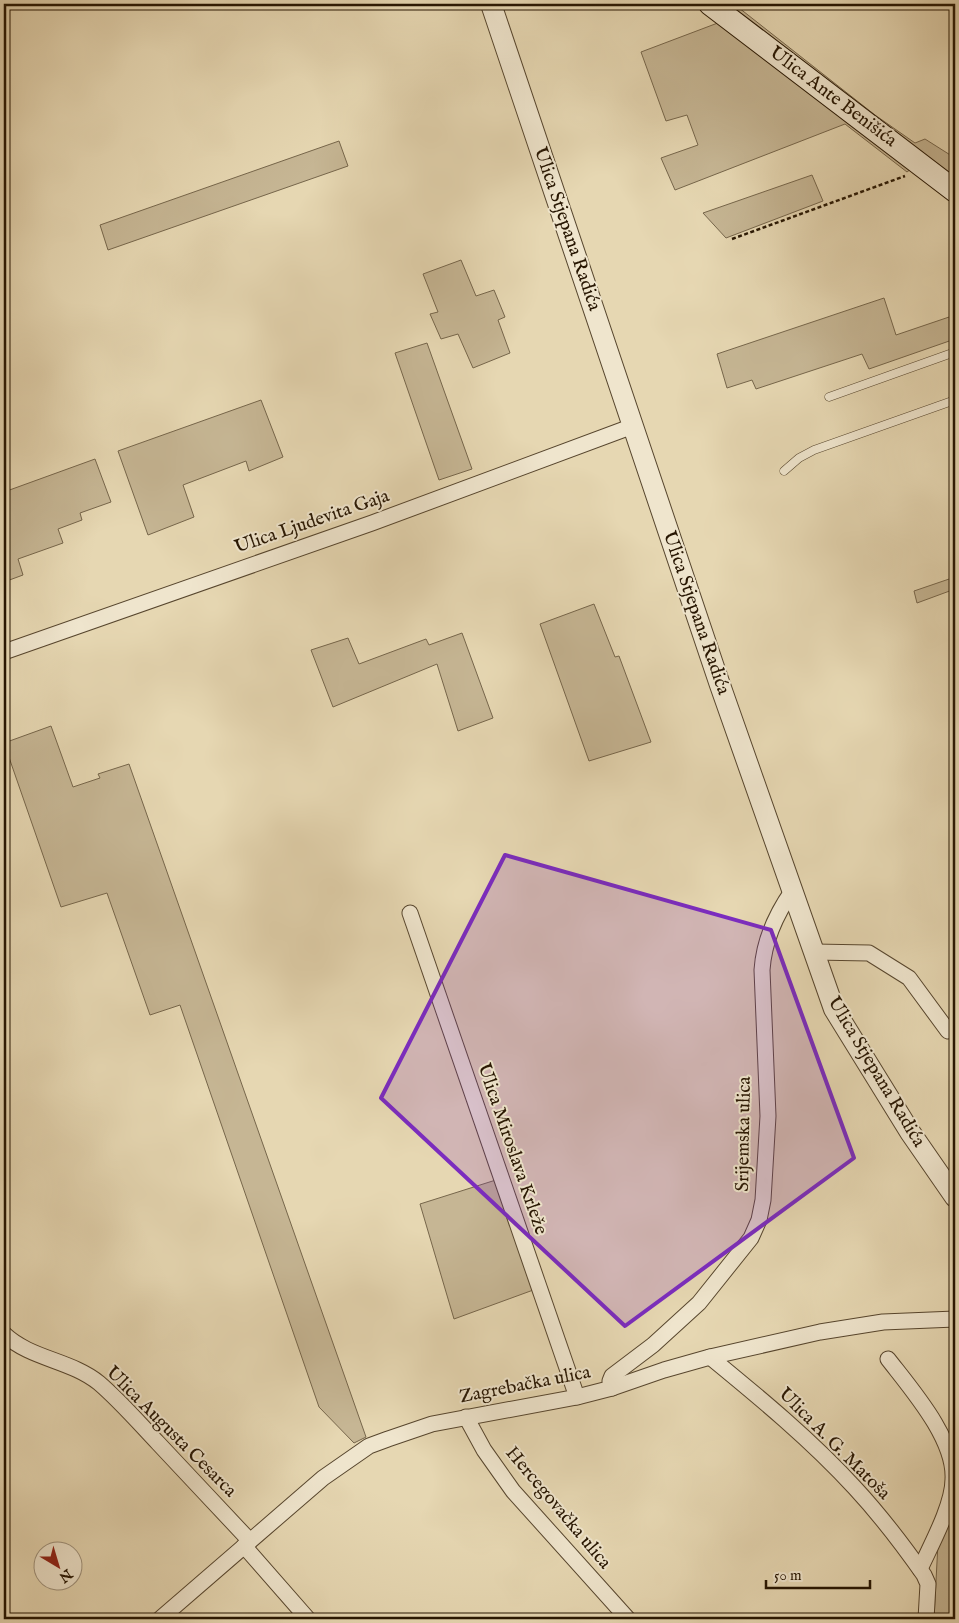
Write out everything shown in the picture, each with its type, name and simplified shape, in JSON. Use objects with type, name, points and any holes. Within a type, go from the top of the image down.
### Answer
[{"type":"main road","name":"Ulica Ante Benišića","points":[[710,4],[955,191]]},
{"type":"street","name":"Ulica Stjepana Radića","points":[[491,4],[720,685],[834,1009],[910,1132],[955,1197]]},
{"type":"street","name":"Ulica Ljudevita Gaja","points":[[4,652],[372,523],[633,426]]},
{"type":"street","name":"Srijemska ulica","points":[[612,1388],[610,1381],[612,1376],[653,1345],[699,1303],[751,1238],[759,1220],[763,1200],[768,1116],[762,970],[763,952],[775,920],[793,890]]},
{"type":"street","name":"Ulica Miroslava Krleže","points":[[410,913],[577,1397]]},
{"type":"street","points":[[814,952],[869,953],[909,978],[948,1031]]},
{"type":"street","name":"Zagrebačka ulica","points":[[160,1619],[323,1478],[369,1446],[432,1424],[577,1397],[710,1357],[820,1332],[883,1322],[955,1320]]},
{"type":"street","name":"Ulica Augusta Cesarca","points":[[4,1334],[11,1341],[77,1370],[97,1382],[123,1406],[247,1543],[308,1619]]},
{"type":"street","points":[[653,1345],[659,1363],[664,1370]]},
{"type":"street","name":"Ulica A. G. Matoša","points":[[710,1357],[760,1398],[811,1444],[849,1482],[920,1569],[928,1584],[926,1619]]},
{"type":"street","points":[[888,1360],[927,1411],[946,1446],[952,1464],[954,1479],[951,1496],[920,1569]]},
{"type":"street","name":"Hercegovačka ulica","points":[[466,1417],[484,1450],[513,1491],[628,1619]]},
{"type":"lane","points":[[829,397],[955,352]]},
{"type":"lane","points":[[784,470],[799,458],[814,450],[955,400]]},
{"type":"path","points":[[732,239],[906,176],[920,164]]},
{"type":"highlighted area","points":[[505,855],[771,930],[854,1158],[625,1326],[381,1098]]},
{"type":"shaded area","points":[[723,4],[734,4],[875,115],[915,143],[925,139],[955,158],[955,181]]},
{"type":"shaded area","points":[[723,21],[911,169],[907,172],[845,124],[675,190],[661,158],[698,145],[687,115],[666,121],[641,52]]},
{"type":"shaded area","points":[[339,141],[348,166],[108,250],[100,225]]},
{"type":"shaded area","points":[[812,175],[823,201],[726,238],[703,213]]},
{"type":"shaded area","points":[[461,260],[476,296],[494,290],[505,317],[498,320],[510,353],[473,368],[458,334],[441,339],[430,314],[438,312],[423,274]]},
{"type":"shaded area","points":[[884,298],[896,335],[955,315],[955,339],[869,369],[862,354],[756,389],[752,380],[727,388],[717,354]]},
{"type":"shaded area","points":[[427,343],[472,469],[439,480],[395,353]]},
{"type":"shaded area","points":[[261,400],[283,457],[249,471],[246,461],[183,485],[194,517],[148,535],[118,451]]},
{"type":"shaded area","points":[[95,459],[111,502],[80,513],[82,520],[58,529],[63,543],[18,559],[23,575],[4,582],[4,492]]},
{"type":"shaded area","points":[[955,577],[955,589],[917,603],[914,591]]},
{"type":"shaded area","points":[[594,604],[615,657],[619,656],[651,742],[589,761],[540,624]]},
{"type":"shaded area","points":[[462,633],[493,718],[458,731],[437,664],[333,707],[311,650],[348,638],[359,664],[426,639],[429,645]]},
{"type":"shaded area","points":[[51,726],[73,787],[100,778],[98,774],[129,764],[366,1437],[354,1443],[319,1407],[180,1005],[150,1015],[107,893],[61,907],[4,743]]},
{"type":"shaded area","points":[[499,1179],[536,1289],[454,1319],[420,1204]]},
{"type":"shaded area","points":[[955,1495],[955,1619],[934,1619],[938,1543]]}]
